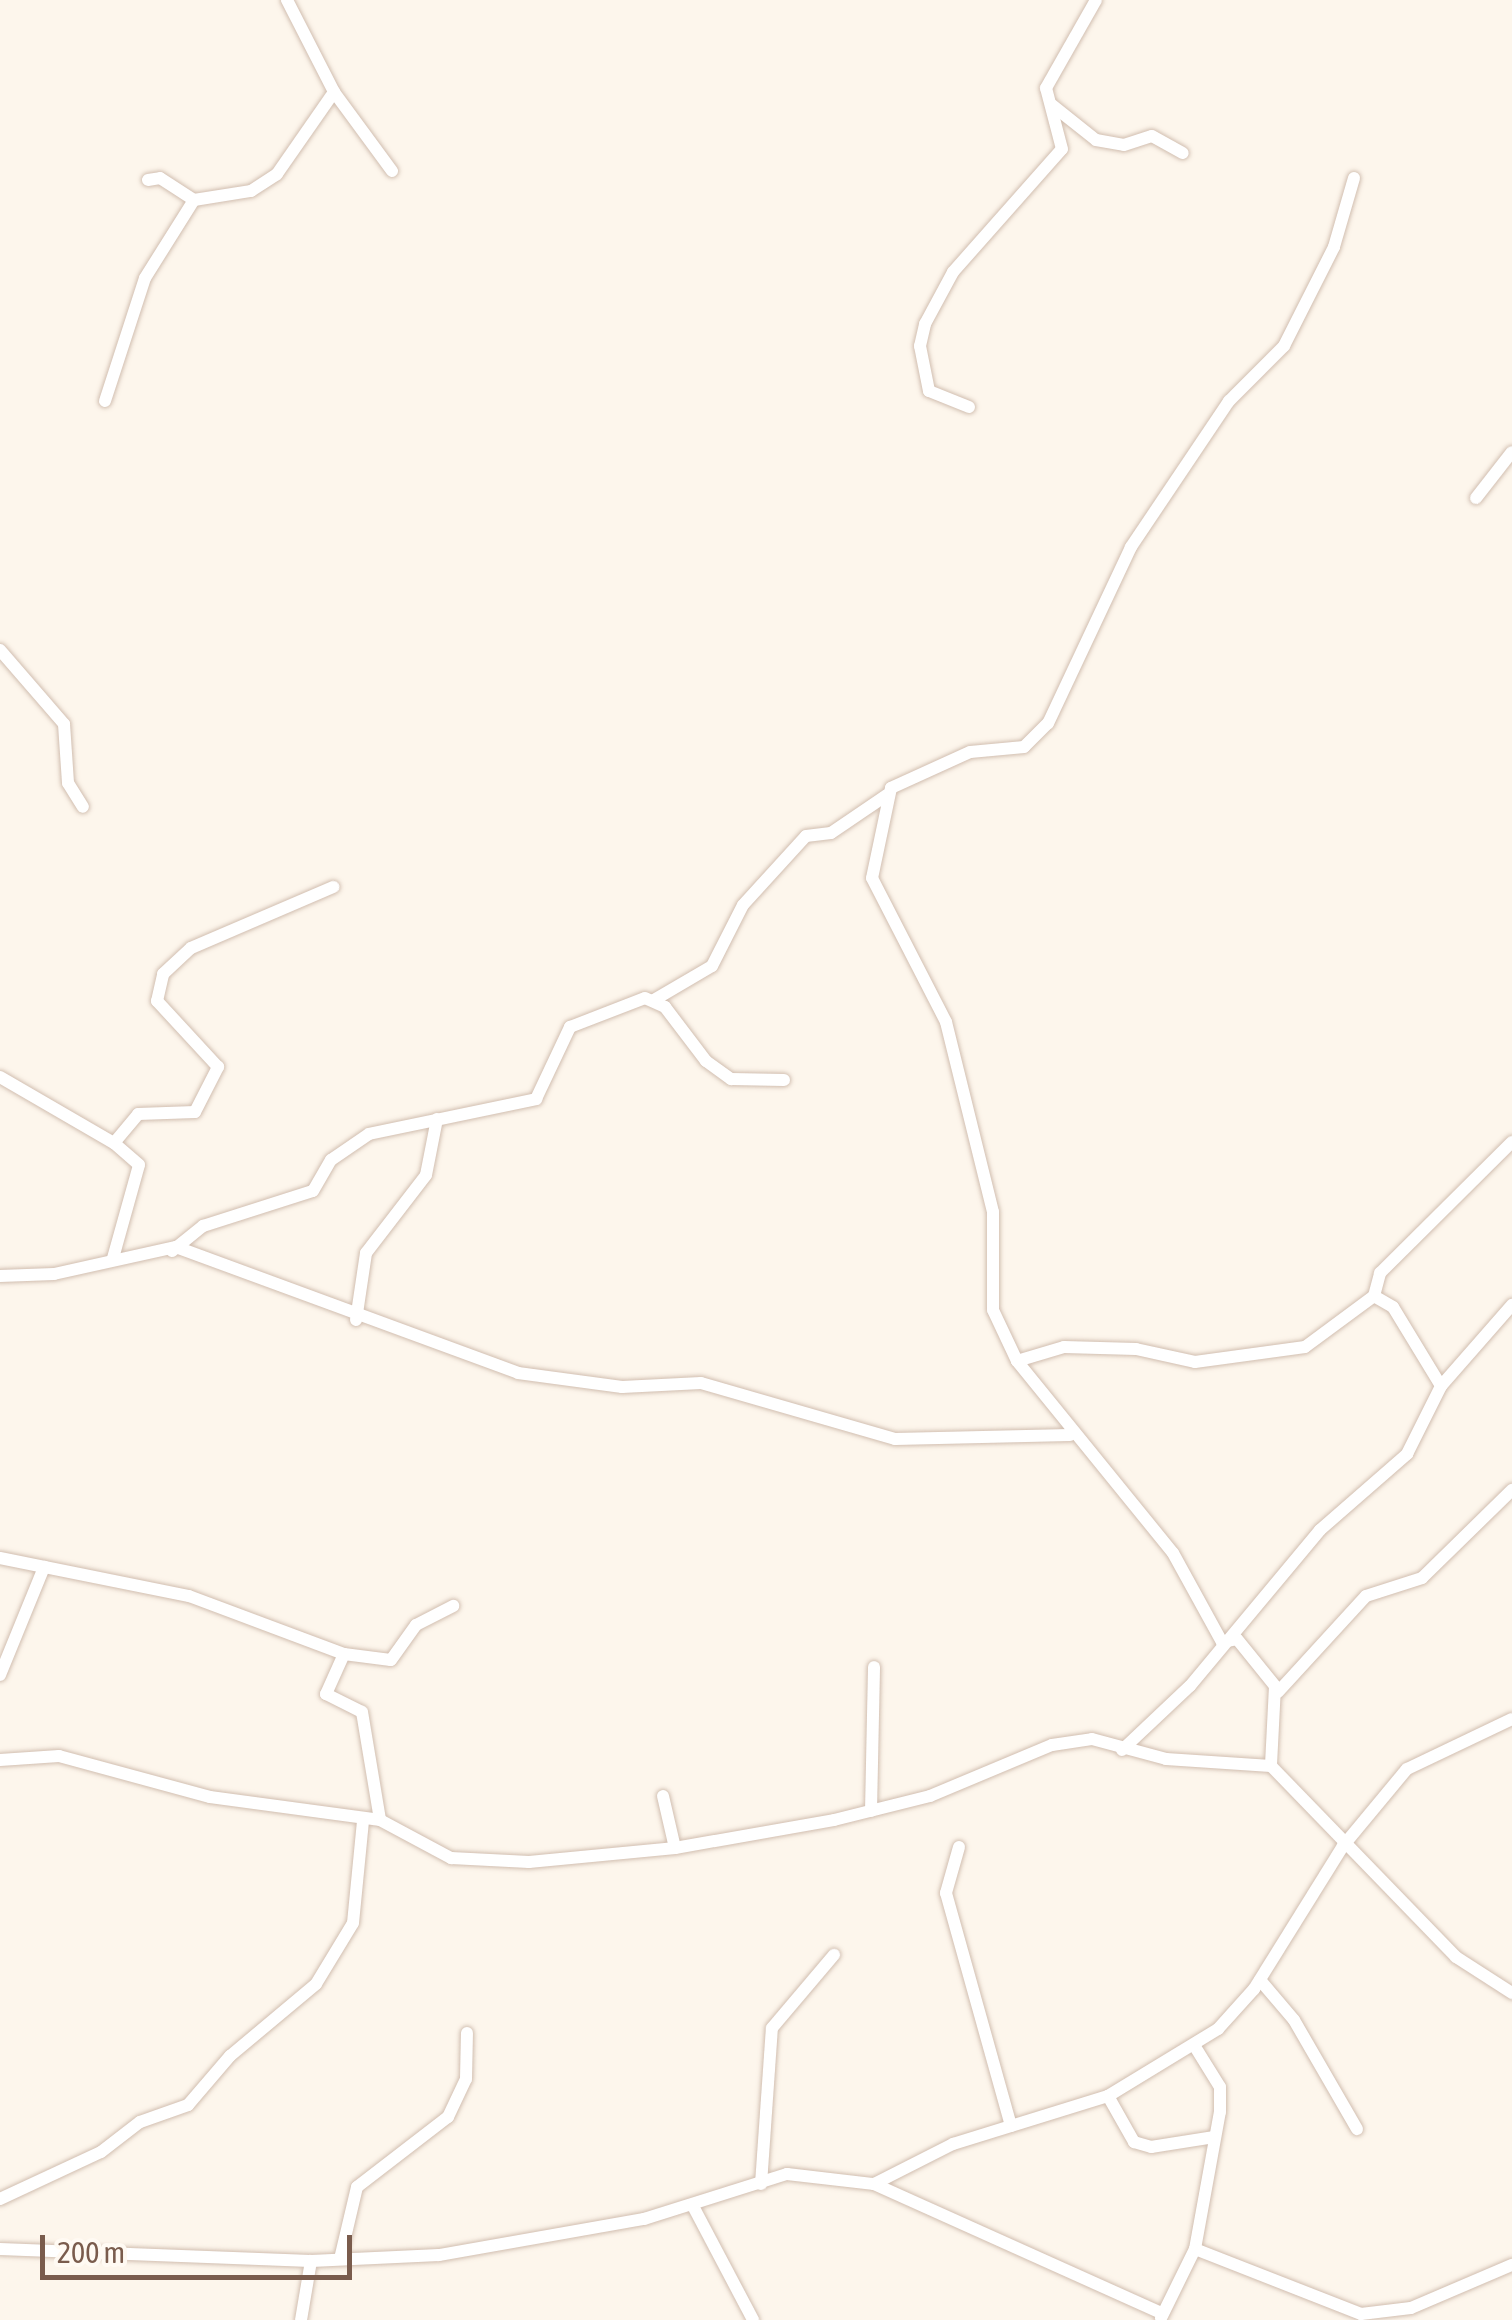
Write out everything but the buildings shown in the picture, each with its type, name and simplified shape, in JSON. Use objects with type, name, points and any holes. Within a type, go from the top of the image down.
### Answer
[{"type":"street","points":[[287,0],[334,92],[392,171]]},
{"type":"street","points":[[970,407],[929,392],[920,346],[925,324],[952,272],[1062,149],[1050,104],[1049,81],[1096,0]]},
{"type":"street","points":[[148,180],[160,178],[194,200],[235,198],[278,174],[334,92]]},
{"type":"street","points":[[1050,104],[1096,140],[1124,145],[1152,136],[1182,154]]},
{"type":"street","points":[[0,1276],[54,1274],[113,1258],[170,1253],[203,1226],[313,1191],[348,1143],[437,1119],[536,1099],[570,1027],[654,1000],[712,966],[743,905],[806,836],[832,833],[887,795],[970,752],[1024,747],[1048,723],[1131,547],[1229,400],[1284,346],[1334,247],[1354,178]]},
{"type":"street","points":[[106,401],[145,278],[194,200]]},
{"type":"street","points":[[1476,498],[1512,452]]},
{"type":"street","points":[[0,650],[64,724],[68,783],[82,807]]},
{"type":"street","points":[[887,795],[874,890],[946,1022],[994,1212],[991,1300],[1017,1361],[1070,1435],[1174,1554],[1222,1642]]},
{"type":"street","points":[[114,1142],[138,1114],[195,1112],[218,1067],[157,1001],[163,974],[192,948],[333,887]]},
{"type":"street","points":[[654,1000],[731,1079],[784,1080]]},
{"type":"street","points":[[0,1077],[114,1142],[142,1172],[113,1258]]},
{"type":"street","points":[[356,1320],[366,1253],[426,1176],[437,1119]]},
{"type":"street","points":[[1017,1361],[1064,1348],[1136,1348],[1195,1362],[1304,1347],[1374,1296],[1380,1273],[1511,1136]]},
{"type":"street","points":[[170,1253],[176,1247],[356,1320],[518,1374],[622,1387],[701,1384],[895,1440],[1070,1435]]},
{"type":"street","points":[[1374,1296],[1393,1307],[1442,1386]]},
{"type":"street","points":[[1122,1750],[1190,1686],[1222,1642],[1320,1530],[1407,1454],[1442,1386],[1512,1305]]},
{"type":"street","points":[[1272,1766],[1278,1692],[1354,1606],[1422,1578],[1512,1490]]},
{"type":"street","points":[[0,1558],[189,1596],[344,1654],[393,1660],[416,1625],[454,1606]]},
{"type":"street","points":[[0,1675],[44,1567]]},
{"type":"street","points":[[1222,1642],[1237,1639],[1278,1692]]},
{"type":"street","points":[[344,1654],[326,1694],[362,1712],[380,1820]]},
{"type":"street","points":[[871,1811],[874,1668]]},
{"type":"street","points":[[874,2184],[930,2153],[1108,2096],[1194,2045],[1260,1980],[1343,1846],[1407,1768],[1512,1719]]},
{"type":"street","points":[[0,1760],[59,1756],[210,1797],[363,1821],[380,1820],[451,1858],[529,1862],[675,1848],[871,1811],[930,1796],[1052,1745],[1092,1740],[1122,1750],[1272,1766],[1343,1846],[1456,1957],[1512,1993]]},
{"type":"street","points":[[663,1796],[675,1848]]},
{"type":"street","points":[[0,2199],[101,2152],[140,2122],[188,2105],[230,2056],[316,1984],[354,1924],[363,1821]]},
{"type":"street","points":[[959,1847],[946,1893],[1011,2126]]},
{"type":"street","points":[[762,2184],[772,2028],[834,1955]]},
{"type":"street","points":[[1260,1980],[1294,2020],[1358,2130]]},
{"type":"street","points":[[340,2260],[357,2187],[448,2117],[466,2079],[467,2033]]},
{"type":"street","points":[[0,2249],[311,2260],[439,2256],[693,2206],[762,2184],[814,2174],[874,2184],[1161,2316],[1196,2249],[1214,2137],[1220,2086],[1194,2045]]},
{"type":"street","points":[[1108,2096],[1134,2142],[1151,2147],[1214,2137]]},
{"type":"street","points":[[693,2206],[753,2320]]},
{"type":"street","points":[[1196,2249],[1356,2320]]},
{"type":"street","points":[[301,2320],[311,2260]]},
{"type":"street","points":[[1341,2312],[1411,2308],[1512,2265]]}]
